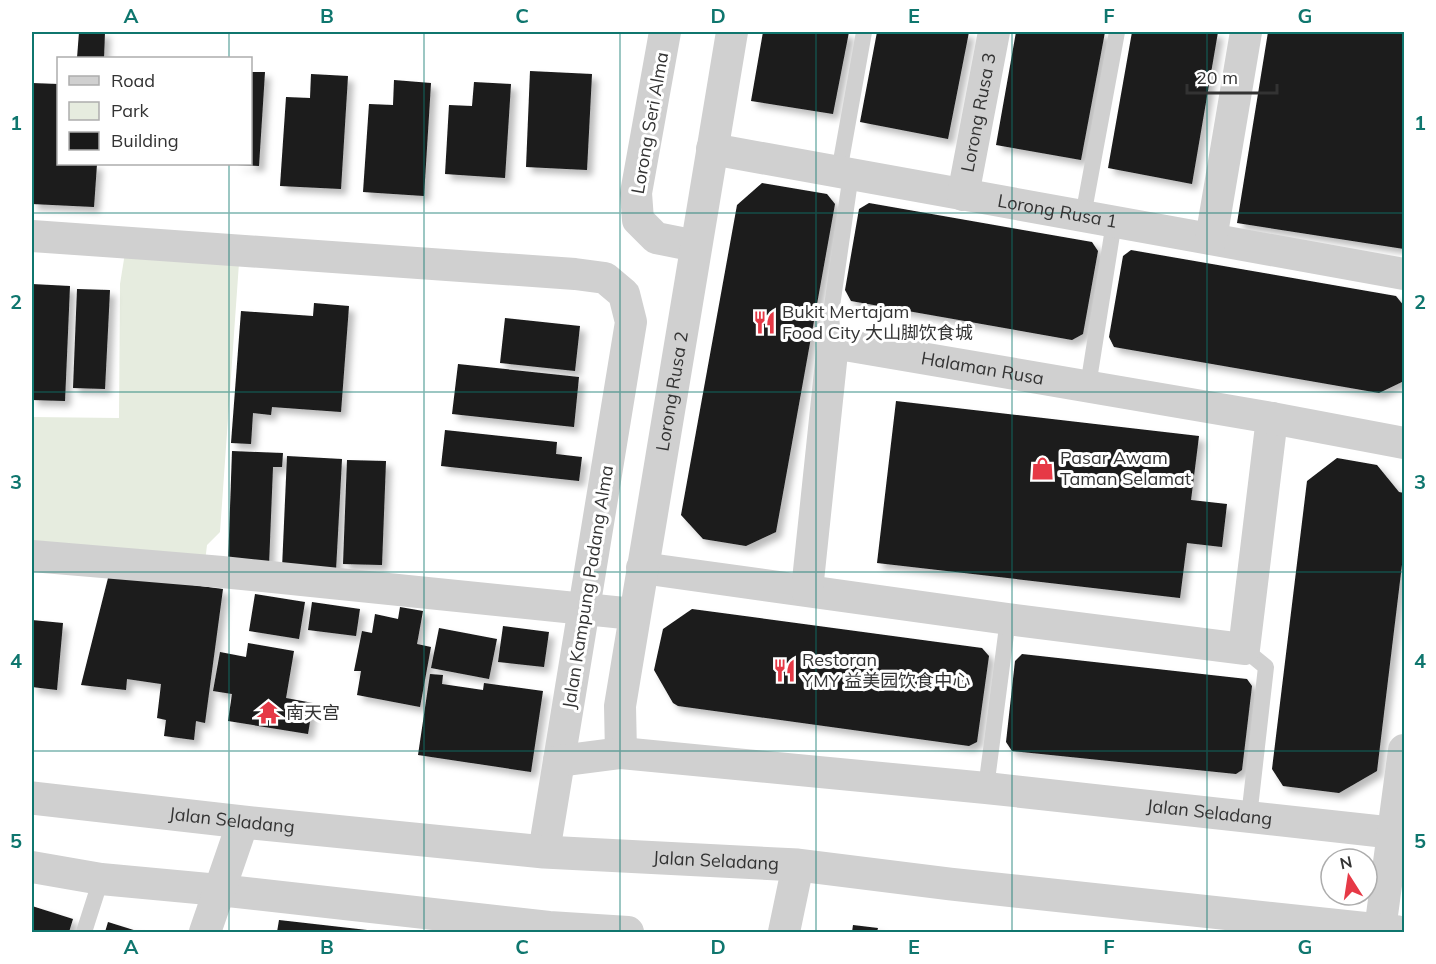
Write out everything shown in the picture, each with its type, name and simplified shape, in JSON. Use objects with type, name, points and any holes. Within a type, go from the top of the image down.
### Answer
[{"type":"street","name":"Lorong Seri Alma","points":[[665,32],[636,193],[638,220],[656,238],[696,246]]},
{"type":"street","name":"Lorong Rusa 2","points":[[621,753],[620,706],[634,614],[732,32]]},
{"type":"street","name":"Lorong Rusa 3","points":[[963,195],[994,32]]},
{"type":"street","points":[[1210,239],[1246,32]]},
{"type":"street","name":"Lorong Rusa 1","points":[[711,149],[1404,274]]},
{"type":"street","points":[[32,236],[605,278],[624,294],[631,322],[681,329]]},
{"type":"street","name":"Jalan Kampung Padang Alma","points":[[544,852],[631,322]]},
{"type":"street","points":[[807,591],[833,343]]},
{"type":"street","name":"Halaman Rusa","points":[[833,343],[1272,418],[1404,443]]},
{"type":"street","points":[[642,568],[1244,649],[1272,418]]},
{"type":"street","points":[[32,556],[222,572],[634,614]]},
{"type":"street","points":[[1389,931],[1399,834],[1404,750]]},
{"type":"street","name":"Jalan Seladang","points":[[559,761],[621,753],[986,788],[1399,834]]},
{"type":"street","name":"Jalan Seladang","points":[[32,798],[544,852],[798,865],[962,886],[1389,931]]},
{"type":"street","points":[[205,933],[243,822]]},
{"type":"street","points":[[784,933],[798,865]]},
{"type":"street","points":[[32,867],[101,879],[219,890],[549,930],[628,933]]},
{"type":"lane","points":[[833,343],[831,313],[845,173],[864,32]]},
{"type":"lane","points":[[1083,216],[1117,32]]},
{"type":"lane","points":[[1088,386],[1114,222]]},
{"type":"lane","points":[[986,788],[1008,619]]},
{"type":"lane","points":[[1244,649],[1266,667],[1249,817]]},
{"type":"lane","points":[[84,933],[101,879]]},
{"type":"green space","points":[[125,253],[239,263],[220,532],[207,545],[205,562],[32,541],[32,417],[119,418],[120,284]]},
{"type":"building","points":[[79,32],[105,32],[104,57],[77,57]]},
{"type":"building","points":[[763,32],[849,32],[833,114],[751,101]]},
{"type":"building","points":[[877,32],[969,32],[948,139],[860,122]]},
{"type":"building","points":[[1016,32],[1105,32],[1081,160],[996,145]]},
{"type":"building","points":[[1132,32],[1218,32],[1192,184],[1108,168]]},
{"type":"building","points":[[1268,32],[1404,32],[1404,249],[1237,223]]},
{"type":"building","points":[[530,71],[592,74],[587,170],[526,167]]},
{"type":"building","points":[[252,72],[265,72],[259,166],[237,165],[252,165]]},
{"type":"building","points":[[311,74],[348,76],[341,189],[280,186],[286,97],[310,98]]},
{"type":"building","points":[[394,80],[431,83],[424,196],[363,192],[369,104],[393,105]]},
{"type":"building","points":[[474,82],[511,84],[505,178],[445,174],[449,105],[472,106]]},
{"type":"building","points":[[32,83],[57,84],[57,165],[97,165],[94,207],[32,204]]},
{"type":"building","points":[[762,183],[827,194],[835,204],[776,532],[746,546],[703,539],[681,515],[737,205]]},
{"type":"building","points":[[869,203],[1092,242],[1098,251],[1083,334],[1072,340],[851,301],[845,290],[859,209]]},
{"type":"building","points":[[1131,250],[1396,296],[1404,306],[1404,381],[1379,393],[1114,347],[1109,337],[1123,256]]},
{"type":"building","points":[[32,284],[70,286],[65,401],[32,400]]},
{"type":"building","points":[[77,289],[110,290],[105,389],[73,388]]},
{"type":"building","points":[[314,303],[349,306],[341,412],[272,407],[271,415],[253,413],[251,444],[231,443],[241,311],[313,316]]},
{"type":"building","points":[[505,318],[580,326],[575,371],[500,363]]},
{"type":"building","points":[[458,364],[579,377],[574,427],[452,414]]},
{"type":"building","name":"Pasar Awam Taman Selamat","points":[[896,401],[1199,436],[1191,500],[1227,504],[1222,547],[1187,543],[1180,598],[877,563]]},
{"type":"building","points":[[445,430],[557,442],[556,454],[582,457],[579,481],[441,466]]},
{"type":"building","points":[[232,451],[283,453],[282,467],[273,467],[269,565],[228,564]]},
{"type":"building","points":[[287,456],[342,459],[336,570],[282,568]]},
{"type":"building","points":[[1337,458],[1377,465],[1399,492],[1404,493],[1404,548],[1377,771],[1339,793],[1283,786],[1272,769],[1307,481]]},
{"type":"building","points":[[347,460],[386,461],[382,565],[343,564]]},
{"type":"building","points":[[109,574],[223,589],[205,723],[196,721],[194,740],[164,736],[166,720],[157,718],[161,684],[127,679],[126,690],[81,685]]},
{"type":"building","points":[[255,594],[305,602],[299,639],[249,631]]},
{"type":"building","points":[[312,602],[360,609],[356,636],[308,630]]},
{"type":"building","points":[[400,607],[423,611],[417,644],[431,647],[420,707],[357,695],[361,671],[354,671],[362,631],[372,633],[375,614],[398,619]]},
{"type":"building","points":[[692,609],[982,648],[989,656],[977,742],[969,746],[678,706],[673,703],[654,670],[663,629]]},
{"type":"building","points":[[32,620],[63,623],[57,690],[32,687]]},
{"type":"building","points":[[503,626],[549,632],[544,667],[498,662]]},
{"type":"building","points":[[439,628],[497,639],[489,679],[431,668]]},
{"type":"building","points":[[248,643],[294,651],[286,698],[313,703],[308,734],[228,721],[232,694],[213,691],[220,652],[246,657]]},
{"type":"building","points":[[1022,654],[1247,679],[1252,686],[1242,770],[1236,774],[1012,751],[1006,742],[1015,661]]},
{"type":"building","points":[[430,674],[443,675],[442,684],[483,690],[484,683],[543,691],[531,772],[418,755]]},
{"type":"building","points":[[32,906],[73,919],[69,932],[32,932]]},
{"type":"building","points":[[279,920],[376,931],[376,932],[277,932]]},
{"type":"building","points":[[108,922],[140,932],[105,932]]},
{"type":"building","points":[[853,925],[878,928],[877,932],[852,932]]},
{"type":"place","name":"Bukit Mertajam Food City 大山脚饮食城","points":[[764,322]]},
{"type":"place","name":"Pasar Awam Taman Selamat","points":[[1042,468]]},
{"type":"place","name":"Restoran YMY 益美园饮食中心","points":[[784,670]]},
{"type":"place","name":"南天宫","points":[[268,713]]}]
